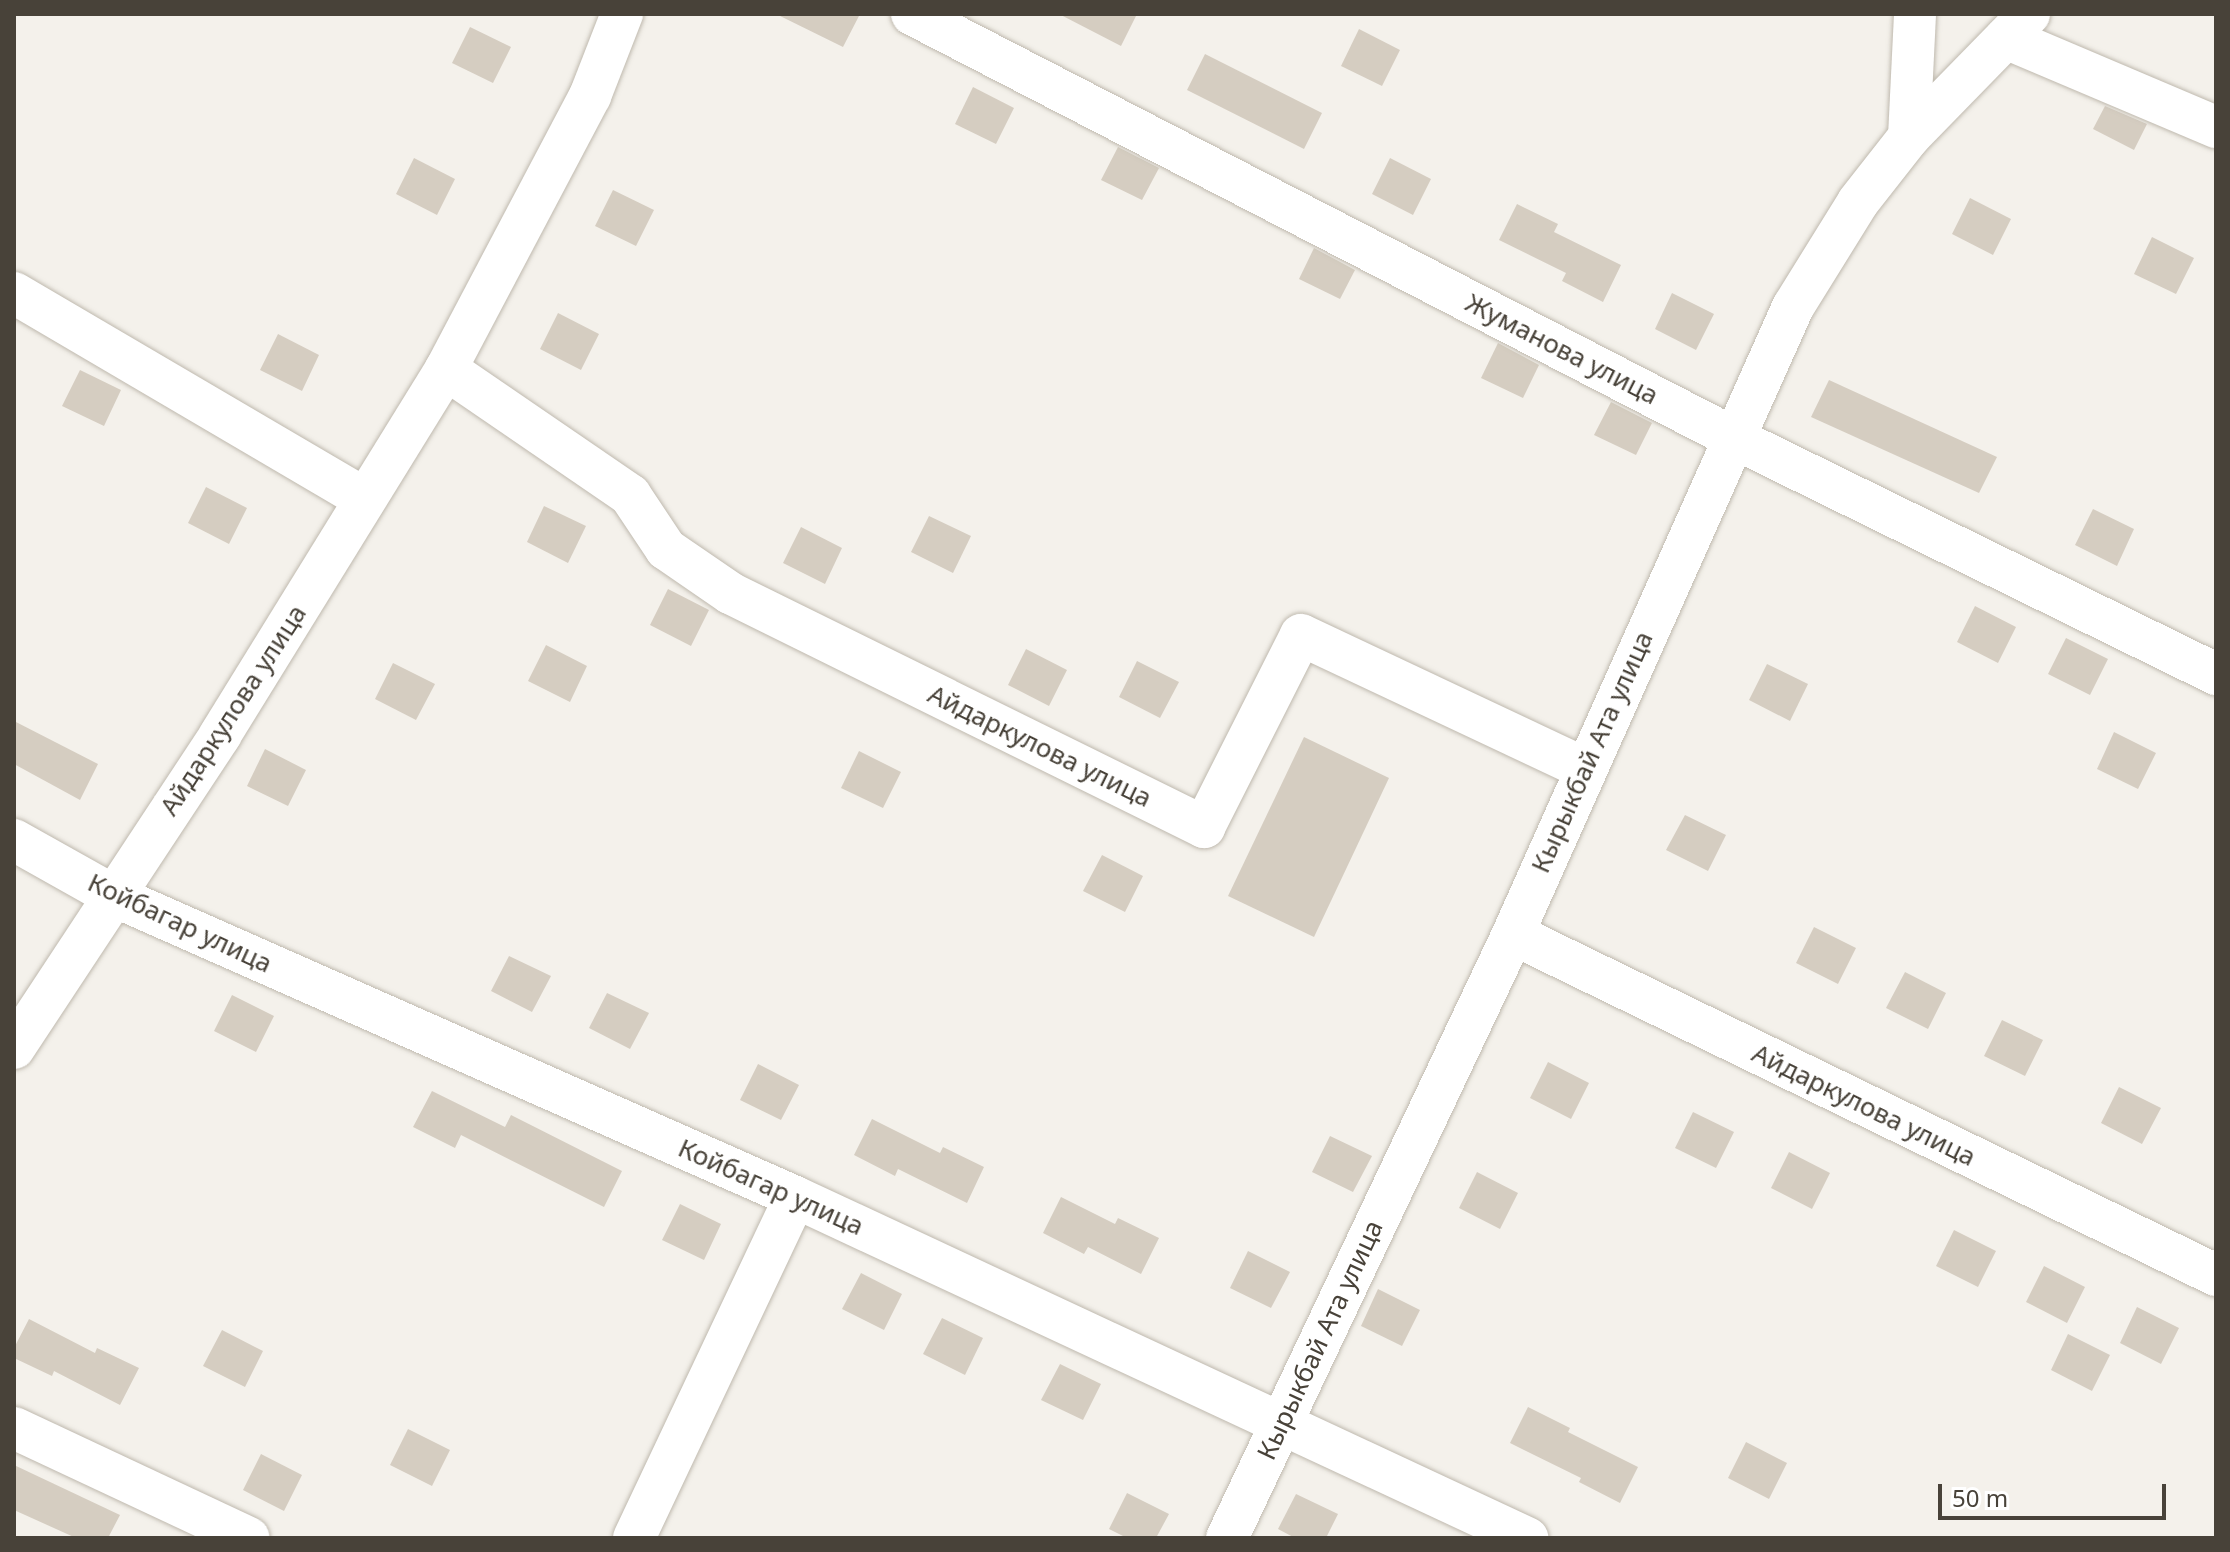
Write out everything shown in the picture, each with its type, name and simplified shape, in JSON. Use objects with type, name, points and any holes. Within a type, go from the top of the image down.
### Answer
[{"type":"street","name":"Айдаркулова улица","points":[[14,1048],[220,735],[446,369],[590,96],[622,14]]},
{"type":"street","name":"Жуманова улица","points":[[912,14],[1734,438],[2216,674]]},
{"type":"street","points":[[1909,137],[1915,14]]},
{"type":"street","name":"Кырыкбай Ата улица","points":[[1227,1538],[1513,934],[1584,768],[1793,307],[1858,202],[1909,137],[2017,26]]},
{"type":"street","points":[[2017,26],[2216,127]]},
{"type":"street","points":[[14,293],[365,499]]},
{"type":"street","name":"Айдаркулова улица","points":[[446,369],[630,495],[666,549],[730,593],[1204,827],[1301,635],[1584,768]]},
{"type":"street","name":"Койбагар улица","points":[[14,840],[112,895],[795,1197],[1527,1538]]},
{"type":"street","name":"Айдаркулова улица","points":[[1513,934],[2216,1275]]},
{"type":"street","points":[[634,1538],[795,1197]]},
{"type":"street","points":[[14,1428],[249,1538]]},
{"type":"building","points":[[776,14],[860,14],[843,47]]},
{"type":"building","points":[[1059,14],[1137,14],[1121,46]]},
{"type":"building","points":[[470,27],[511,47],[493,83],[452,63]]},
{"type":"building","points":[[1359,29],[1400,50],[1382,86],[1341,66]]},
{"type":"building","points":[[1205,54],[1322,113],[1304,149],[1187,90]]},
{"type":"building","points":[[973,87],[1014,108],[996,144],[955,124]]},
{"type":"building","points":[[2105,106],[2147,124],[2134,150],[2093,129]]},
{"type":"building","points":[[1118,147],[1159,168],[1142,200],[1101,180]]},
{"type":"building","points":[[414,158],[455,179],[437,215],[396,194]]},
{"type":"building","points":[[1390,158],[1431,179],[1413,215],[1372,194]]},
{"type":"building","points":[[613,190],[654,210],[636,246],[595,226]]},
{"type":"building","points":[[1970,198],[2011,219],[1993,255],[1952,234]]},
{"type":"building","points":[[1517,204],[1558,224],[1554,232],[1621,265],[1603,302],[1562,281],[1566,273],[1499,240]]},
{"type":"building","points":[[2152,237],[2194,258],[2176,294],[2134,274]]},
{"type":"building","points":[[1314,248],[1355,270],[1340,299],[1299,279]]},
{"type":"building","points":[[1672,293],[1714,314],[1696,350],[1655,329]]},
{"type":"building","points":[[558,313],[599,334],[581,370],[540,349]]},
{"type":"building","points":[[278,334],[319,355],[302,391],[260,370]]},
{"type":"building","points":[[1498,343],[1539,365],[1523,398],[1481,378]]},
{"type":"building","points":[[80,370],[121,390],[104,426],[62,406]]},
{"type":"building","points":[[1829,380],[1997,457],[1979,493],[1811,417]]},
{"type":"building","points":[[1611,402],[1652,423],[1636,455],[1594,435]]},
{"type":"building","points":[[206,487],[247,508],[229,544],[188,523]]},
{"type":"building","points":[[544,506],[586,526],[568,563],[527,542]]},
{"type":"building","points":[[2093,509],[2134,529],[2117,566],[2075,545]]},
{"type":"building","points":[[929,516],[971,536],[953,573],[911,552]]},
{"type":"building","points":[[801,527],[842,548],[825,584],[783,563]]},
{"type":"building","points":[[668,589],[709,610],[691,646],[650,625]]},
{"type":"building","points":[[1975,606],[2016,627],[1998,663],[1957,642]]},
{"type":"building","points":[[2066,638],[2108,659],[2090,695],[2048,674]]},
{"type":"building","points":[[546,645],[587,666],[570,702],[528,681]]},
{"type":"building","points":[[1026,649],[1067,670],[1049,706],[1008,685]]},
{"type":"building","points":[[1137,661],[1179,682],[1160,718],[1119,697]]},
{"type":"building","points":[[393,663],[435,684],[416,720],[375,699]]},
{"type":"building","points":[[1767,664],[1808,684],[1790,721],[1749,700]]},
{"type":"building","points":[[14,721],[98,764],[80,800],[14,764]]},
{"type":"building","points":[[2114,732],[2156,753],[2138,789],[2097,769]]},
{"type":"building","points":[[1304,737],[1389,778],[1314,937],[1228,896]]},
{"type":"building","points":[[265,749],[306,770],[288,806],[247,786]]},
{"type":"building","points":[[859,751],[901,772],[883,808],[841,788]]},
{"type":"building","points":[[1685,815],[1726,835],[1708,871],[1666,850]]},
{"type":"building","points":[[1102,855],[1143,876],[1125,912],[1083,891]]},
{"type":"building","points":[[1814,927],[1856,948],[1838,984],[1796,963]]},
{"type":"building","points":[[509,956],[551,976],[532,1012],[491,991]]},
{"type":"building","points":[[1905,972],[1946,993],[1928,1029],[1886,1008]]},
{"type":"building","points":[[607,993],[649,1013],[630,1049],[589,1028]]},
{"type":"building","points":[[232,995],[274,1016],[256,1052],[214,1031]]},
{"type":"building","points":[[2002,1020],[2043,1040],[2025,1076],[1984,1056]]},
{"type":"building","points":[[1548,1062],[1589,1083],[1571,1119],[1530,1098]]},
{"type":"building","points":[[758,1064],[799,1085],[781,1120],[740,1100]]},
{"type":"building","points":[[2119,1087],[2161,1108],[2142,1144],[2101,1123]]},
{"type":"building","points":[[432,1091],[505,1127],[511,1115],[622,1171],[604,1207],[461,1135],[455,1148],[413,1127]]},
{"type":"building","points":[[1693,1112],[1734,1132],[1716,1168],[1675,1148]]},
{"type":"building","points":[[872,1119],[940,1153],[943,1147],[984,1167],[967,1203],[898,1169],[895,1176],[854,1155]]},
{"type":"building","points":[[1330,1136],[1372,1156],[1353,1192],[1312,1172]]},
{"type":"building","points":[[1789,1152],[1830,1173],[1812,1209],[1771,1188]]},
{"type":"building","points":[[1477,1172],[1518,1193],[1500,1229],[1459,1208]]},
{"type":"building","points":[[1061,1197],[1115,1224],[1118,1218],[1159,1238],[1141,1274],[1088,1247],[1084,1254],[1043,1233]]},
{"type":"building","points":[[680,1204],[721,1224],[704,1260],[662,1240]]},
{"type":"building","points":[[1954,1230],[1996,1251],[1978,1287],[1936,1266]]},
{"type":"building","points":[[1248,1251],[1290,1272],[1271,1308],[1230,1288]]},
{"type":"building","points":[[2044,1266],[2085,1287],[2067,1323],[2026,1302]]},
{"type":"building","points":[[861,1273],[902,1294],[884,1330],[842,1309]]},
{"type":"building","points":[[1378,1289],[1420,1310],[1402,1346],[1361,1326]]},
{"type":"building","points":[[2137,1307],[2179,1328],[2161,1364],[2120,1343]]},
{"type":"building","points":[[942,1318],[983,1338],[965,1375],[923,1354]]},
{"type":"building","points":[[29,1319],[95,1353],[97,1348],[139,1368],[120,1405],[54,1371],[52,1376],[14,1358],[14,1348]]},
{"type":"building","points":[[222,1330],[263,1351],[245,1387],[203,1366]]},
{"type":"building","points":[[2068,1334],[2110,1355],[2092,1391],[2051,1370]]},
{"type":"building","points":[[1060,1364],[1101,1384],[1083,1420],[1041,1400]]},
{"type":"building","points":[[1528,1407],[1570,1428],[1568,1432],[1638,1467],[1620,1503],[1579,1482],[1581,1478],[1510,1443]]},
{"type":"building","points":[[408,1429],[450,1450],[432,1486],[390,1465]]},
{"type":"building","points":[[1746,1442],[1787,1463],[1769,1499],[1728,1478]]},
{"type":"building","points":[[261,1454],[302,1475],[284,1511],[243,1490]]},
{"type":"building","points":[[14,1465],[120,1515],[108,1538],[76,1538],[14,1510]]},
{"type":"building","points":[[1127,1493],[1169,1514],[1156,1538],[1127,1538],[1109,1529]]},
{"type":"building","points":[[1296,1494],[1338,1514],[1326,1538],[1295,1538],[1278,1529]]}]
